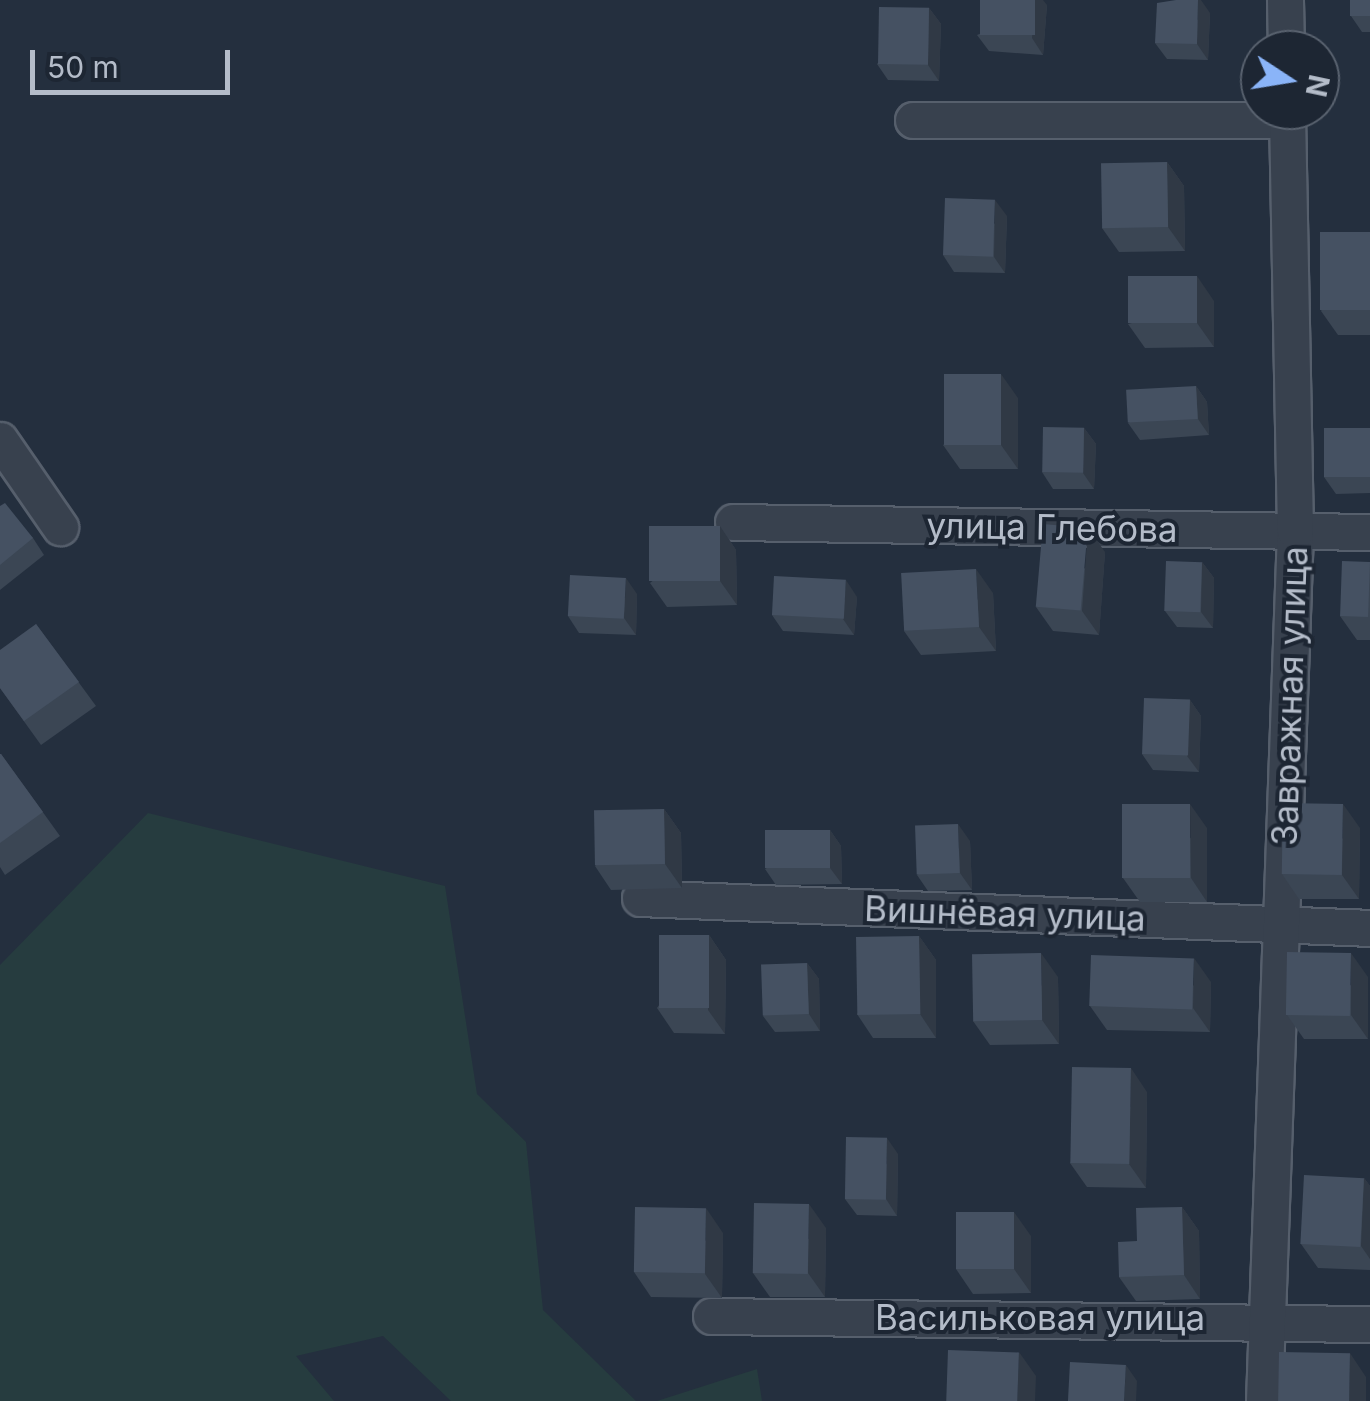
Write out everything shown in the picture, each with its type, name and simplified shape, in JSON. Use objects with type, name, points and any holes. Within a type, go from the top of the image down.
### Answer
[{"type":"street","points":[[1285,0],[1286,30]]},
{"type":"street","points":[[913,120],[1240,116]]},
{"type":"street","name":"Завражная улица","points":[[1264,1401],[1295,531],[1287,130]]},
{"type":"street","points":[[0,440],[60,527]]},
{"type":"street","name":"улица Глебова","points":[[733,522],[1370,532]]},
{"type":"street","name":"Вишнёвая улица","points":[[640,898],[1370,928]]},
{"type":"street","name":"Васильковая улица","points":[[711,1316],[1265,1318],[1370,1324]]},
{"type":"green space","points":[[148,813],[445,886],[477,1094],[526,1142],[543,1310],[636,1401],[451,1401],[383,1336],[296,1356],[334,1401],[0,1401],[0,965]]},
{"type":"green space","points":[[757,1369],[762,1401],[657,1401]]},
{"type":"building","points":[[980,0],[1035,0],[1035,35],[980,35]]},
{"type":"building","points":[[1198,0],[1197,44],[1155,43],[1157,3]]},
{"type":"building","points":[[1350,0],[1370,0],[1370,16],[1350,16]]},
{"type":"building","points":[[879,7],[929,8],[928,65],[878,64]]},
{"type":"building","points":[[1167,162],[1168,227],[1102,228],[1101,163]]},
{"type":"building","points":[[945,198],[995,200],[993,257],[943,255]]},
{"type":"building","points":[[1320,232],[1370,232],[1370,310],[1320,310]]},
{"type":"building","points":[[1128,276],[1197,276],[1197,323],[1128,323]]},
{"type":"building","points":[[944,374],[1001,374],[1001,445],[944,445]]},
{"type":"building","points":[[1196,386],[1198,419],[1128,423],[1126,390]]},
{"type":"building","points":[[1043,427],[1084,428],[1083,473],[1042,472]]},
{"type":"building","points":[[1324,428],[1370,428],[1370,477],[1324,477]]},
{"type":"building","points":[[5,503],[33,538],[0,565],[0,506]]},
{"type":"building","points":[[1043,524],[1088,528],[1081,611],[1036,607]]},
{"type":"building","points":[[649,526],[720,526],[720,581],[649,581]]},
{"type":"building","points":[[1166,561],[1202,562],[1200,612],[1164,611]]},
{"type":"building","points":[[1342,561],[1370,562],[1368,617],[1340,616]]},
{"type":"building","points":[[976,569],[979,627],[904,631],[901,573]]},
{"type":"building","points":[[570,575],[626,578],[624,619],[568,616]]},
{"type":"building","points":[[774,576],[846,580],[844,619],[772,615]]},
{"type":"building","points":[[36,624],[79,682],[24,721],[0,688],[0,650]]},
{"type":"building","points":[[1144,698],[1190,700],[1188,756],[1142,754]]},
{"type":"building","points":[[0,754],[43,812],[0,843]]},
{"type":"building","points":[[1283,803],[1343,804],[1342,875],[1282,874]]},
{"type":"building","points":[[1122,804],[1190,804],[1190,878],[1122,878]]},
{"type":"building","points":[[664,809],[665,864],[595,865],[594,810]]},
{"type":"building","points":[[958,824],[960,873],[917,874],[915,826]]},
{"type":"building","points":[[765,830],[830,830],[830,868],[765,868]]},
{"type":"building","points":[[659,935],[709,935],[709,1008],[659,1008]]},
{"type":"building","points":[[919,936],[920,1014],[857,1015],[856,937]]},
{"type":"building","points":[[1287,952],[1351,953],[1350,1016],[1286,1015]]},
{"type":"building","points":[[1041,953],[1042,1020],[973,1021],[972,954]]},
{"type":"building","points":[[1091,955],[1194,959],[1192,1010],[1089,1006]]},
{"type":"building","points":[[807,963],[809,1014],[763,1016],[761,965]]},
{"type":"building","points":[[1072,1067],[1131,1068],[1129,1164],[1070,1163]]},
{"type":"building","points":[[846,1137],[887,1138],[886,1200],[845,1199]]},
{"type":"building","points":[[1304,1175],[1364,1178],[1360,1247],[1300,1244]]},
{"type":"building","points":[[754,1203],[809,1204],[808,1274],[753,1273]]},
{"type":"building","points":[[635,1207],[706,1208],[705,1273],[634,1272]]},
{"type":"building","points":[[1182,1207],[1184,1275],[1119,1277],[1118,1242],[1137,1241],[1136,1208]]},
{"type":"building","points":[[956,1212],[1014,1212],[1014,1269],[956,1269]]},
{"type":"building","points":[[948,1350],[1019,1352],[1017,1401],[946,1401]]},
{"type":"building","points":[[1279,1352],[1350,1353],[1349,1401],[1278,1401]]},
{"type":"building","points":[[1070,1362],[1126,1365],[1124,1401],[1068,1401]]}]
